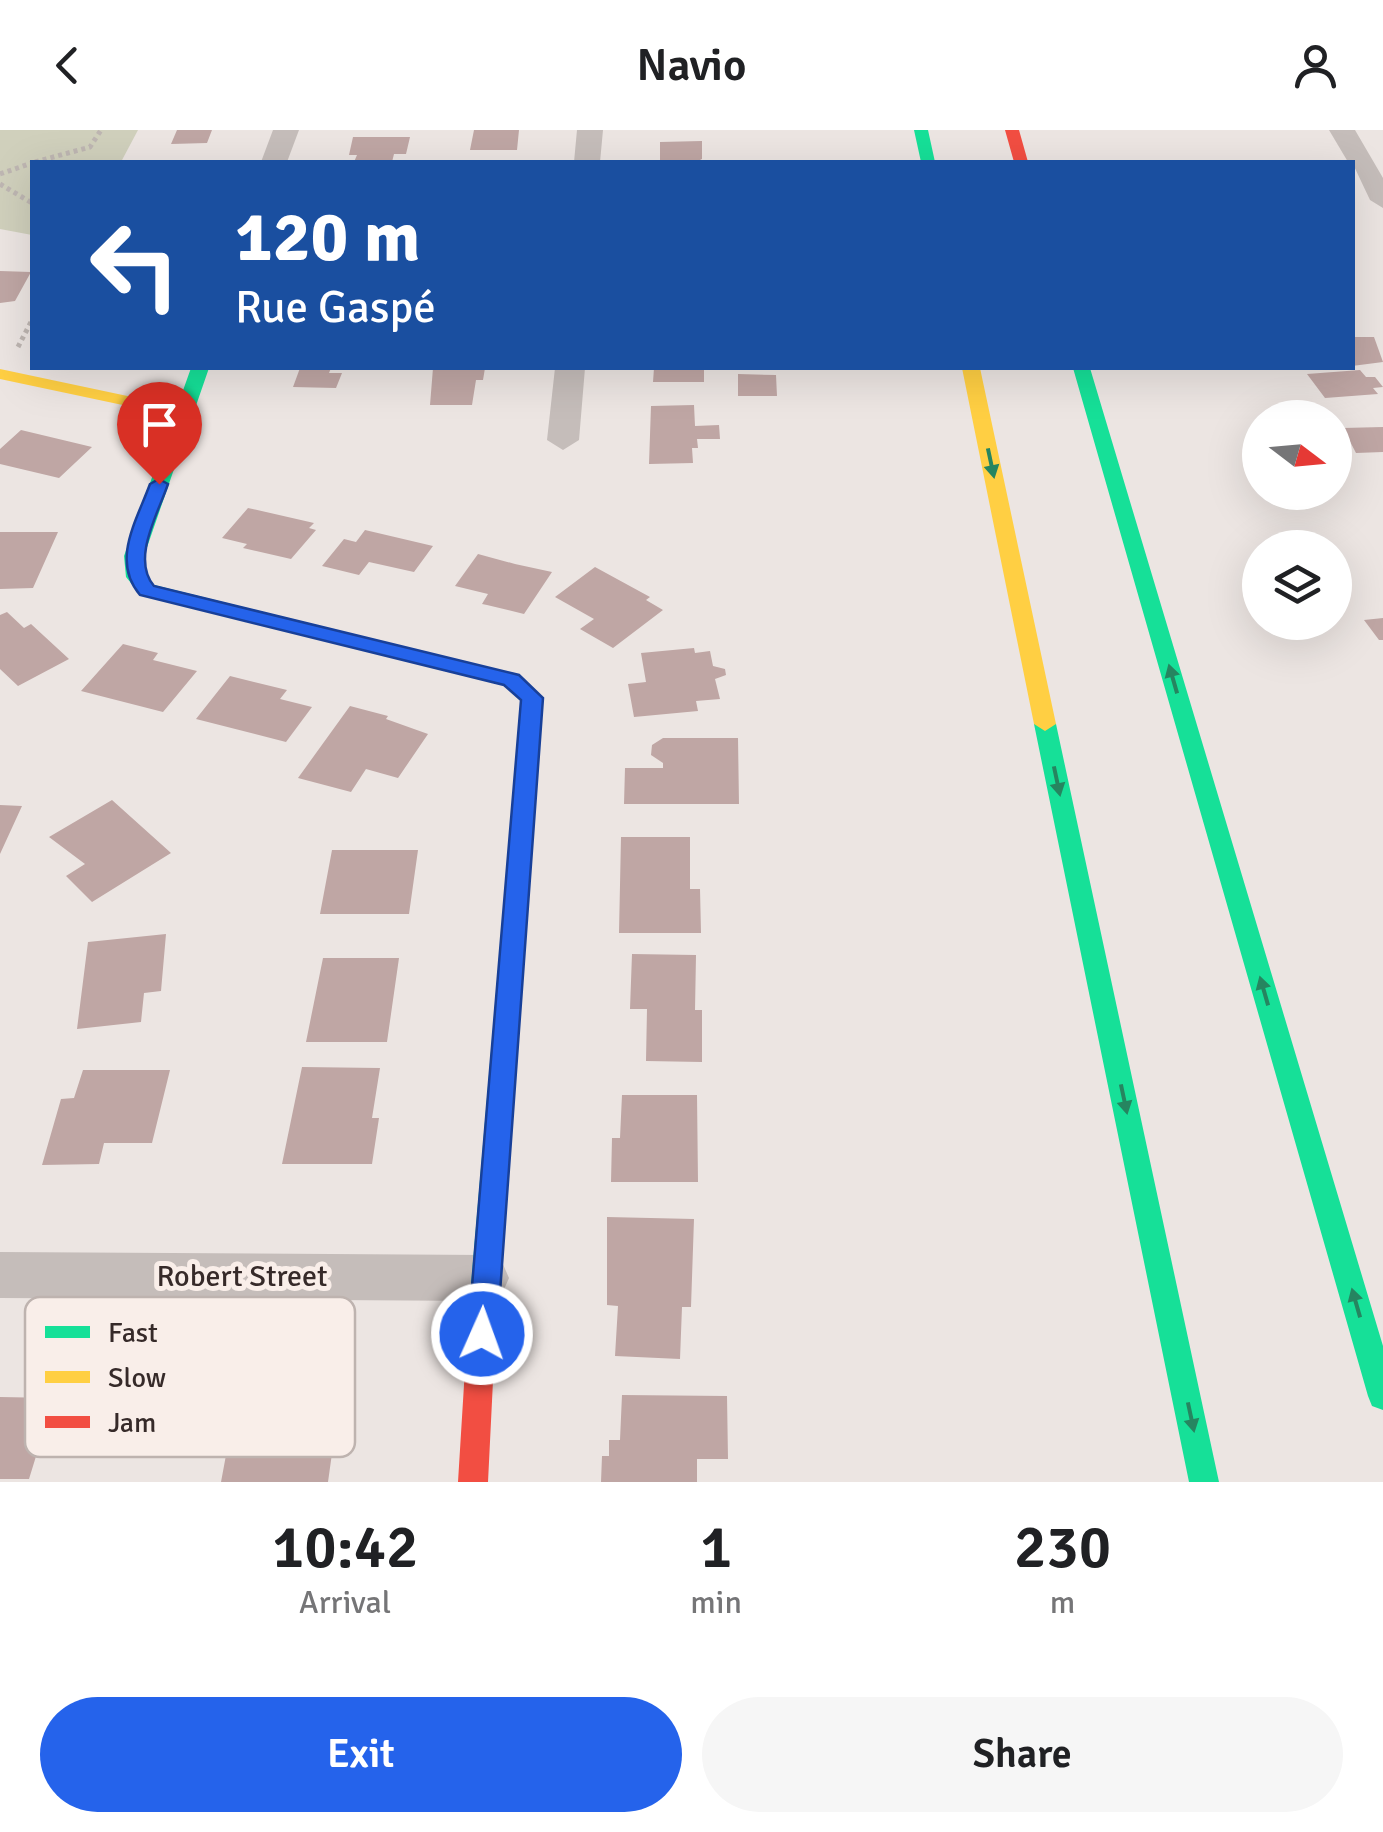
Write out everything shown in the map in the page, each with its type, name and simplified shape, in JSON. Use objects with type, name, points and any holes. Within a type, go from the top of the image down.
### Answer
[{"type":"main road","points":[[921,130],[928,160]]},
{"type":"main road","points":[[1012,130],[1020,160]]},
{"type":"main road","points":[[199,370],[134,556],[136,577],[148,590],[511,680],[532,698],[484,1278],[472,1482]]},
{"type":"main road","points":[[970,370],[1204,1482]]},
{"type":"main road","points":[[1082,370],[1383,1396]]},
{"type":"main road","points":[[0,374],[184,413]]},
{"type":"street","points":[[275,160],[286,130]]},
{"type":"street","points":[[587,160],[590,130]]},
{"type":"street","points":[[1342,130],[1383,200]]},
{"type":"street","points":[[563,440],[570,370]]},
{"type":"street","name":"Robert Street","points":[[0,1275],[484,1278]]},
{"type":"path","points":[[44,160],[90,146],[101,130]]},
{"type":"path","points":[[0,174],[30,164]]},
{"type":"path","points":[[0,184],[30,201]]},
{"type":"green space","points":[[0,130],[138,130],[122,160],[30,160],[30,235],[0,229]]},
{"type":"building","points":[[177,130],[212,130],[207,143],[171,144]]},
{"type":"building","points":[[474,130],[519,130],[517,150],[470,150]]},
{"type":"building","points":[[353,137],[410,137],[406,154],[394,154],[392,160],[355,160],[357,155],[349,155]]},
{"type":"building","points":[[702,141],[702,159],[660,160],[660,142]]},
{"type":"building","points":[[0,271],[30,272],[15,301],[0,303]]},
{"type":"building","points":[[1355,337],[1374,337],[1383,362],[1355,366]]},
{"type":"building","points":[[299,370],[342,373],[336,388],[293,387]]},
{"type":"building","points":[[433,370],[485,370],[483,380],[476,380],[472,405],[430,405]]},
{"type":"building","points":[[654,370],[704,370],[704,382],[653,382]]},
{"type":"building","points":[[1360,370],[1366,377],[1375,377],[1383,387],[1373,388],[1378,394],[1325,398],[1307,374]]},
{"type":"building","points":[[738,374],[776,375],[777,396],[738,396]]},
{"type":"building","points":[[694,405],[695,426],[719,425],[720,439],[697,439],[698,448],[692,448],[693,463],[649,464],[651,406]]},
{"type":"building","points":[[1383,427],[1383,452],[1356,453],[1352,428]]},
{"type":"building","points":[[21,430],[92,447],[59,478],[0,464],[0,449]]},
{"type":"building","points":[[248,508],[314,523],[309,528],[316,530],[291,559],[243,548],[247,544],[222,538]]},
{"type":"building","points":[[365,530],[433,546],[414,572],[369,562],[359,575],[322,566],[344,539],[356,542]]},
{"type":"building","points":[[0,532],[58,532],[33,588],[0,589]]},
{"type":"building","points":[[478,554],[552,572],[524,614],[482,604],[488,594],[455,586]]},
{"type":"building","points":[[595,567],[650,597],[646,600],[663,610],[613,648],[580,629],[594,619],[555,597]]},
{"type":"building","points":[[7,612],[24,628],[31,624],[69,659],[18,686],[0,669],[0,615]]},
{"type":"building","points":[[1383,618],[1383,640],[1379,640],[1364,620]]},
{"type":"building","points":[[123,644],[158,653],[153,660],[197,671],[163,712],[81,691]]},
{"type":"building","points":[[694,648],[695,653],[710,651],[713,666],[725,669],[726,675],[715,679],[720,699],[696,701],[698,711],[634,717],[628,684],[646,682],[641,653]]},
{"type":"building","points":[[230,676],[287,690],[280,699],[312,707],[286,742],[196,719]]},
{"type":"building","points":[[350,706],[388,716],[386,719],[428,734],[398,778],[366,769],[351,792],[298,778]]},
{"type":"building","points":[[663,738],[738,738],[739,804],[624,804],[625,768],[663,768],[663,763],[651,755],[652,745]]},
{"type":"building","points":[[112,800],[171,853],[92,902],[66,876],[85,864],[49,837]]},
{"type":"building","points":[[0,805],[22,806],[0,854]]},
{"type":"building","points":[[621,837],[690,837],[690,889],[700,889],[701,933],[619,933]]},
{"type":"building","points":[[332,850],[418,850],[409,914],[320,914]]},
{"type":"building","points":[[166,934],[161,991],[144,993],[141,1022],[77,1029],[88,942]]},
{"type":"building","points":[[632,954],[696,955],[695,1010],[702,1010],[702,1062],[646,1061],[647,1009],[630,1009]]},
{"type":"building","points":[[323,958],[399,958],[387,1042],[306,1042]]},
{"type":"building","points":[[302,1067],[380,1068],[372,1118],[379,1118],[372,1164],[282,1164]]},
{"type":"building","points":[[83,1070],[170,1070],[152,1143],[104,1143],[99,1164],[42,1165],[61,1099],[74,1098]]},
{"type":"building","points":[[622,1095],[697,1095],[698,1182],[611,1182],[612,1138],[620,1138]]},
{"type":"building","points":[[607,1217],[694,1219],[691,1307],[682,1307],[680,1359],[615,1356],[618,1306],[607,1305]]},
{"type":"building","points":[[622,1395],[727,1396],[728,1459],[697,1459],[697,1482],[601,1482],[602,1456],[609,1456],[609,1440],[620,1440]]},
{"type":"building","points":[[0,1397],[25,1397],[25,1457],[36,1457],[29,1479],[0,1479]]},
{"type":"building","points":[[226,1457],[331,1457],[328,1482],[221,1482]]},
{"type":"traffic: fast","points":[[921,130],[928,160]]},
{"type":"traffic: fast","points":[[199,370],[134,556],[136,577],[147,590],[511,680],[532,698],[482,1320]]},
{"type":"traffic: fast","points":[[1082,370],[1383,1396]]},
{"type":"traffic: fast","points":[[1045,724],[1204,1482]]},
{"type":"traffic: slow","points":[[971,370],[1045,724]]},
{"type":"traffic: slow","points":[[0,374],[184,413]]},
{"type":"traffic: jam","points":[[1012,130],[1020,160]]},
{"type":"traffic: jam","points":[[473,1482],[482,1320]]},
{"type":"route","points":[[159,484],[134,556],[136,577],[148,590],[511,680],[532,698],[482,1334]]}]
